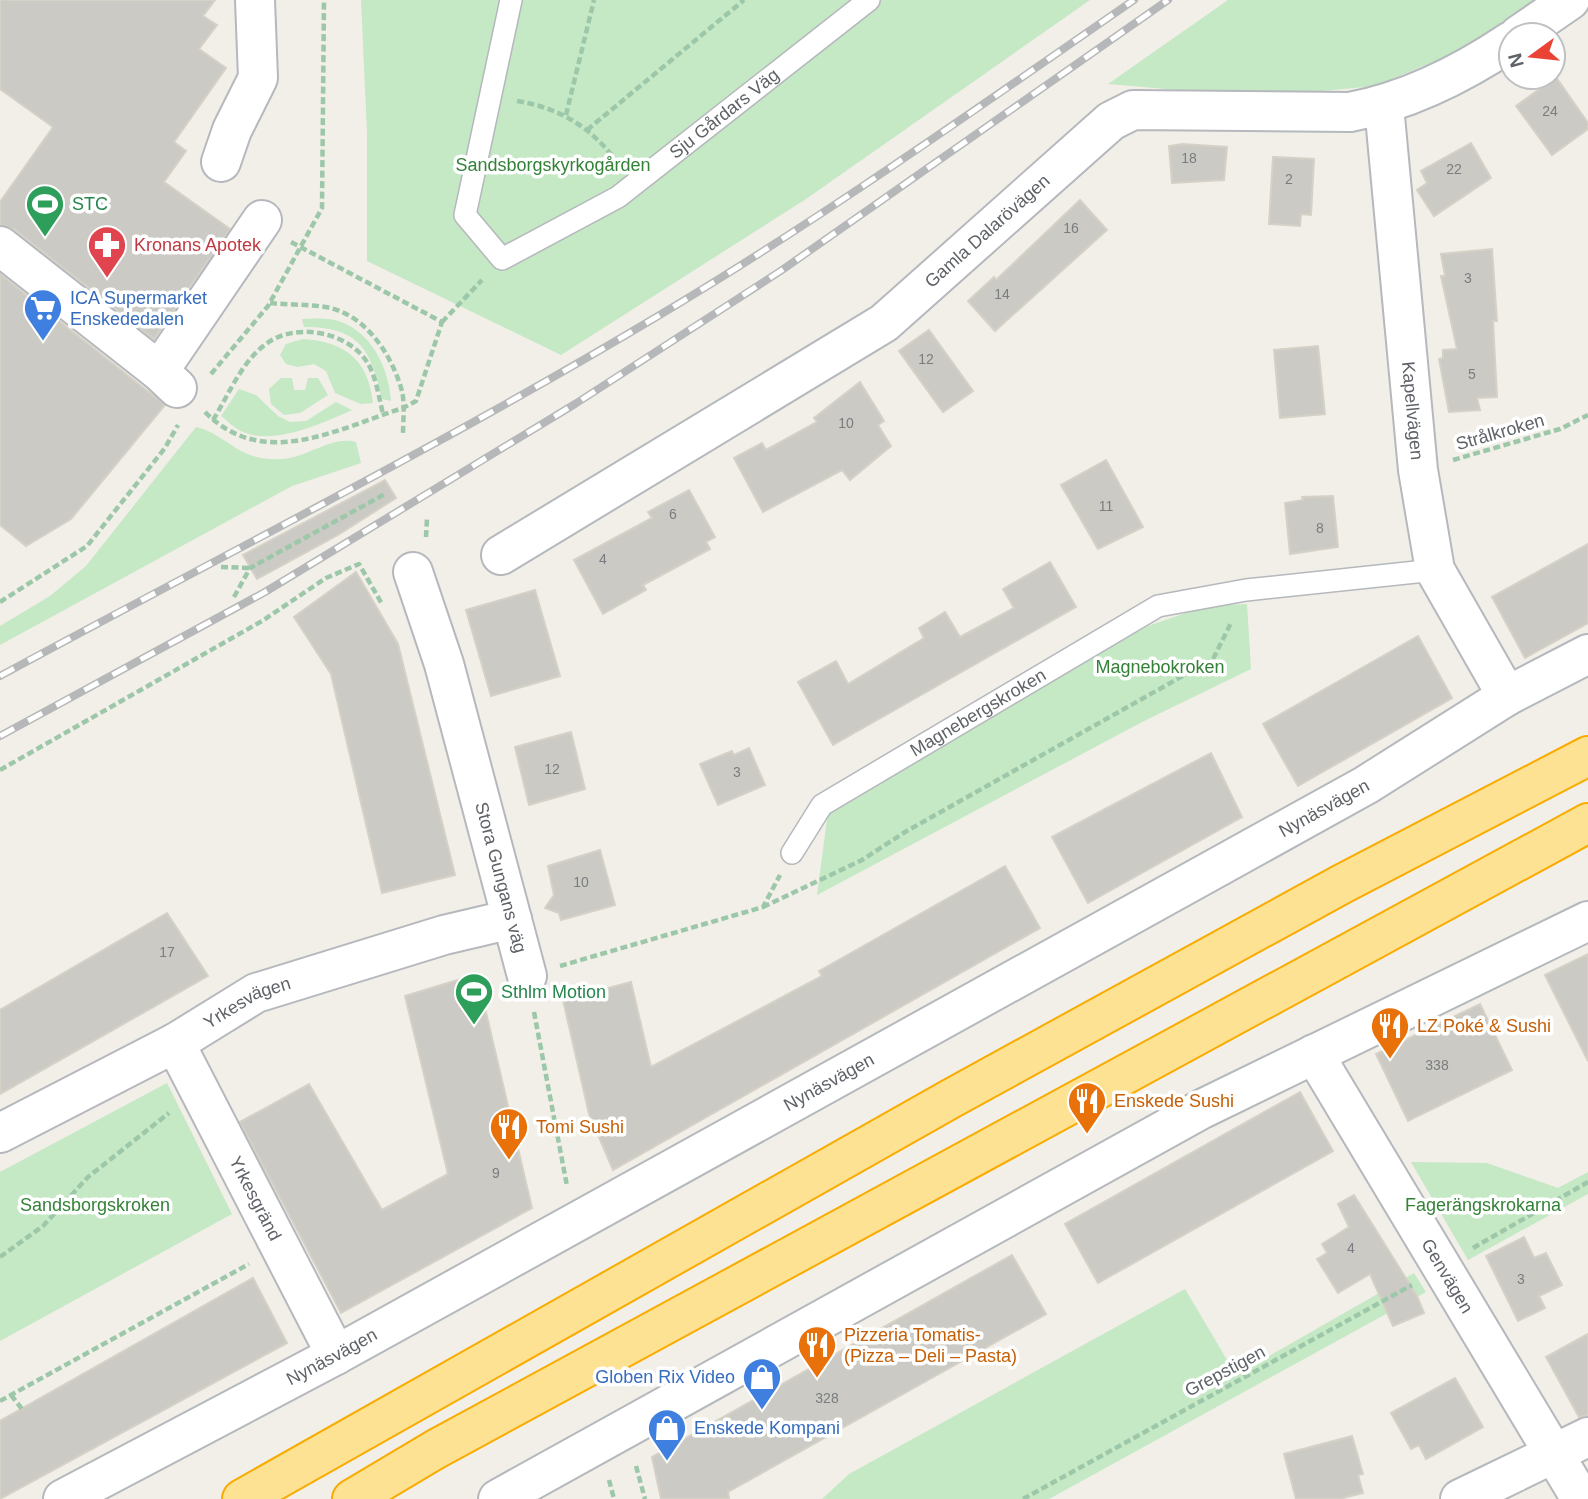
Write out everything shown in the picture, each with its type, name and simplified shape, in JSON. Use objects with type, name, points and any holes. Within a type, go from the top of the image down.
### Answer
[{"type":"highway","points":[[242,1499],[952,1098],[1342,884],[1588,756]]},
{"type":"highway","points":[[352,1499],[544,1390],[1588,822]]},
{"type":"street","points":[[221,162],[232,130],[258,78],[255,0]]},
{"type":"street","points":[[1539,21],[1570,0]]},
{"type":"street","name":"Gamla Dalarövägen","points":[[501,555],[884,323],[1111,121],[1133,110],[1350,112],[1384,106],[1415,95],[1497,49]]},
{"type":"street","name":"Kapellvägen","points":[[1384,106],[1418,470],[1435,570],[1507,696]]},
{"type":"street","points":[[0,246],[179,396],[262,220]]},
{"type":"street","name":"Stora Gungans väg","points":[[413,572],[444,664],[527,976]]},
{"type":"street","name":"Nynäsvägen","points":[[63,1499],[337,1355],[1354,792],[1507,696],[1588,653]]},
{"type":"street","name":"Yrkesvägen","points":[[0,1133],[175,1043],[256,993],[444,935],[512,919]]},
{"type":"street","points":[[498,1499],[1202,1109],[1588,921]]},
{"type":"street","name":"Yrkesgränd","points":[[175,1043],[337,1355]]},
{"type":"street","name":"Genvägen","points":[[1314,1054],[1581,1499]]},
{"type":"street","points":[[1460,1499],[1588,1437]]},
{"type":"lane","points":[[502,260],[465,215],[511,0]]},
{"type":"lane","name":"Sju Gårdars Väg","points":[[502,260],[618,197],[869,0]]},
{"type":"lane","name":"Magnebergskroken","points":[[792,853],[822,805],[1158,606],[1246,590],[1435,570]]},
{"type":"path","points":[[566,115],[594,0]]},
{"type":"path","points":[[587,130],[744,0]]},
{"type":"path","points":[[489,96],[566,115],[600,139],[633,185]]},
{"type":"path","points":[[300,248],[442,322]]},
{"type":"path","points":[[0,602],[87,546],[164,448],[179,396],[221,427],[246,438],[273,444],[307,439],[403,408],[416,401],[442,322],[502,260]]},
{"type":"path","points":[[270,303],[325,307],[353,318],[372,334],[390,358],[403,394],[403,435]]},
{"type":"path","points":[[213,420],[252,357],[266,343],[289,333],[317,333],[345,340],[359,351],[369,364],[383,414]]},
{"type":"path","name":"Strålkroken","points":[[1418,470],[1560,429],[1588,415]]},
{"type":"path","points":[[221,567],[250,568],[385,494]]},
{"type":"path","points":[[0,770],[262,621],[326,578],[359,564],[385,610]]},
{"type":"path","points":[[234,597],[250,568]]},
{"type":"path","points":[[527,976],[762,907],[862,860],[905,832],[1213,659],[1246,590]]},
{"type":"path","points":[[762,907],[792,853]]},
{"type":"path","name":"Stora Gungans väg","points":[[527,976],[568,1190]]},
{"type":"path","points":[[0,1257],[43,1226],[88,1177],[199,1089]]},
{"type":"path","points":[[1440,1268],[1588,1182]]},
{"type":"path","points":[[0,1401],[249,1263],[256,1275]]},
{"type":"path","name":"Grepstigen","points":[[1023,1499],[1440,1268]]},
{"type":"path","points":[[11,1395],[22,1409]]},
{"type":"path","points":[[633,1455],[645,1499]]},
{"type":"path","points":[[608,1477],[614,1499]]},
{"type":"green space","name":"Sandsborgskyrkogården","points":[[361,0],[1090,0],[806,199],[561,355],[367,261],[367,133]]},
{"type":"green space","points":[[1228,0],[1536,0],[1504,21],[1497,21],[1497,26],[1457,52],[1375,86],[1259,97],[1108,84]]},
{"type":"green space","points":[[302,319],[336,320],[362,334],[382,365],[391,401],[382,399],[373,367],[360,344],[338,331],[304,327]]},
{"type":"green space","points":[[303,339],[331,344],[352,356],[366,375],[373,403],[361,404],[335,393],[326,371],[314,364],[298,367],[286,364],[280,355],[286,344]]},
{"type":"green space","points":[[281,378],[292,378],[294,390],[305,390],[308,378],[318,378],[328,395],[300,413],[284,415],[271,404],[269,389]]},
{"type":"green space","points":[[239,389],[256,395],[278,416],[290,422],[306,421],[336,402],[352,410],[296,432],[252,435],[237,429],[221,416]]},
{"type":"green space","points":[[196,427],[244,452],[267,459],[291,458],[329,444],[356,442],[361,463],[292,486],[0,645],[0,626],[50,596],[86,566]]},
{"type":"green space","name":"Magnebokroken","points":[[1247,604],[1251,669],[1144,721],[817,895],[828,812],[1013,701],[1148,626],[1206,606]]},
{"type":"green space","name":"Sandsborgskroken","points":[[167,1083],[232,1214],[0,1341],[0,1172]]},
{"type":"green space","name":"Fagerängskrokarna","points":[[1411,1162],[1487,1163],[1558,1188],[1588,1172],[1588,1194],[1468,1260]]},
{"type":"green space","points":[[1414,1273],[1426,1292],[1049,1499],[822,1499],[849,1474],[1185,1289],[1236,1375]]},
{"type":"building","points":[[0,0],[215,0],[203,16],[217,25],[199,49],[226,68],[174,142],[186,151],[164,182],[230,229],[154,339],[14,229],[0,225],[0,202],[53,127],[0,89]]},
{"type":"building","points":[[1537,91],[1566,91],[1588,123],[1588,129],[1552,155],[1516,106]]},
{"type":"building","points":[[1471,143],[1491,178],[1434,216],[1417,190],[1427,183],[1421,171]]},
{"type":"building","points":[[1182,144],[1227,147],[1224,180],[1172,183],[1169,146]]},
{"type":"building","points":[[1273,157],[1314,159],[1311,215],[1301,214],[1300,226],[1269,224]]},
{"type":"building","points":[[1080,200],[1107,230],[995,331],[968,301],[994,277],[996,280]]},
{"type":"building","points":[[1492,249],[1497,321],[1493,321],[1497,397],[1477,398],[1480,410],[1449,412],[1439,359],[1443,358],[1443,350],[1457,349],[1441,276],[1445,276],[1441,254]]},
{"type":"building","points":[[0,274],[165,405],[71,519],[26,546],[0,525]]},
{"type":"building","points":[[929,330],[973,391],[943,412],[899,351]]},
{"type":"building","points":[[1318,346],[1325,414],[1280,418],[1274,350]]},
{"type":"building","points":[[860,382],[884,421],[878,425],[891,446],[850,480],[842,470],[763,512],[734,458],[762,443],[766,450],[817,422],[814,418]]},
{"type":"building","points":[[1106,460],[1143,527],[1098,549],[1061,485]]},
{"type":"building","points":[[385,480],[396,498],[338,535],[257,579],[243,555]]},
{"type":"building","points":[[689,490],[715,537],[706,542],[710,549],[643,585],[646,590],[603,614],[574,560],[652,518],[648,512]]},
{"type":"building","points":[[1333,496],[1338,547],[1290,554],[1285,503],[1303,500],[1302,497]]},
{"type":"building","points":[[1588,544],[1588,623],[1525,658],[1492,597]]},
{"type":"building","points":[[1050,562],[1076,607],[833,745],[798,682],[836,661],[848,684],[924,638],[919,628],[945,612],[960,637],[1014,608],[1003,589]]},
{"type":"building","points":[[356,572],[398,644],[455,875],[382,893],[331,674],[294,617]]},
{"type":"building","points":[[535,590],[560,676],[491,696],[466,610]]},
{"type":"building","points":[[1418,636],[1452,698],[1298,786],[1263,724]]},
{"type":"building","points":[[571,732],[585,789],[529,805],[515,747]]},
{"type":"building","points":[[749,748],[765,785],[718,805],[700,764],[732,751],[734,755]]},
{"type":"building","points":[[1211,753],[1242,817],[1088,903],[1052,837]]},
{"type":"building","points":[[600,850],[615,905],[561,920],[559,913],[545,908],[554,895],[548,866]]},
{"type":"building","points":[[1005,866],[1040,928],[613,1170],[589,1114],[563,1000],[631,982],[651,1067],[822,976],[819,971]]},
{"type":"building","points":[[167,913],[208,976],[0,1094],[0,1010]]},
{"type":"building","points":[[1588,954],[1588,1061],[1545,975]]},
{"type":"building","points":[[477,974],[532,1208],[341,1313],[240,1122],[309,1084],[382,1210],[448,1174],[405,996]]},
{"type":"building","points":[[1480,1004],[1512,1070],[1408,1121],[1376,1054]]},
{"type":"building","points":[[1300,1092],[1333,1151],[1098,1283],[1065,1224]]},
{"type":"building","points":[[1354,1195],[1417,1296],[1424,1313],[1393,1326],[1370,1274],[1338,1293],[1317,1259],[1327,1253],[1322,1244],[1349,1227],[1338,1204]]},
{"type":"building","points":[[1524,1237],[1534,1258],[1546,1253],[1562,1285],[1539,1296],[1545,1308],[1518,1321],[1486,1256]]},
{"type":"building","points":[[1012,1255],[1046,1314],[728,1492],[729,1499],[661,1499],[652,1457]]},
{"type":"building","points":[[253,1278],[287,1343],[0,1499],[0,1421]]},
{"type":"building","points":[[1588,1334],[1588,1415],[1579,1417],[1546,1357]]},
{"type":"building","points":[[1455,1378],[1483,1427],[1426,1459],[1419,1445],[1411,1449],[1391,1413]]},
{"type":"building","points":[[1352,1436],[1363,1474],[1358,1475],[1363,1493],[1339,1499],[1296,1499],[1284,1454]]},
{"type":"railway","points":[[0,676],[410,457],[653,319],[836,204],[1134,0]]},
{"type":"railway","points":[[0,736],[265,592],[575,404],[782,270],[1168,0]]},
{"type":"place","name":"STC","points":[[45,238]]},
{"type":"place","name":"Kronans Apotek","points":[[107,279]]},
{"type":"place","name":"ICA Supermarket Enskededalen","points":[[43,342]]},
{"type":"place","name":"Sthlm Motion","points":[[474,1026]]},
{"type":"place","name":"LZ Poké & Sushi","points":[[1390,1060]]},
{"type":"place","name":"Enskede Sushi","points":[[1087,1135]]},
{"type":"place","name":"Tomi Sushi","points":[[509,1161]]},
{"type":"place","name":"Pizzeria Tomatis- (Pizza – Deli – Pasta)","points":[[817,1379]]},
{"type":"place","name":"Globen Rix Video","points":[[762,1411]]},
{"type":"place","name":"Enskede Kompani","points":[[667,1462]]}]
